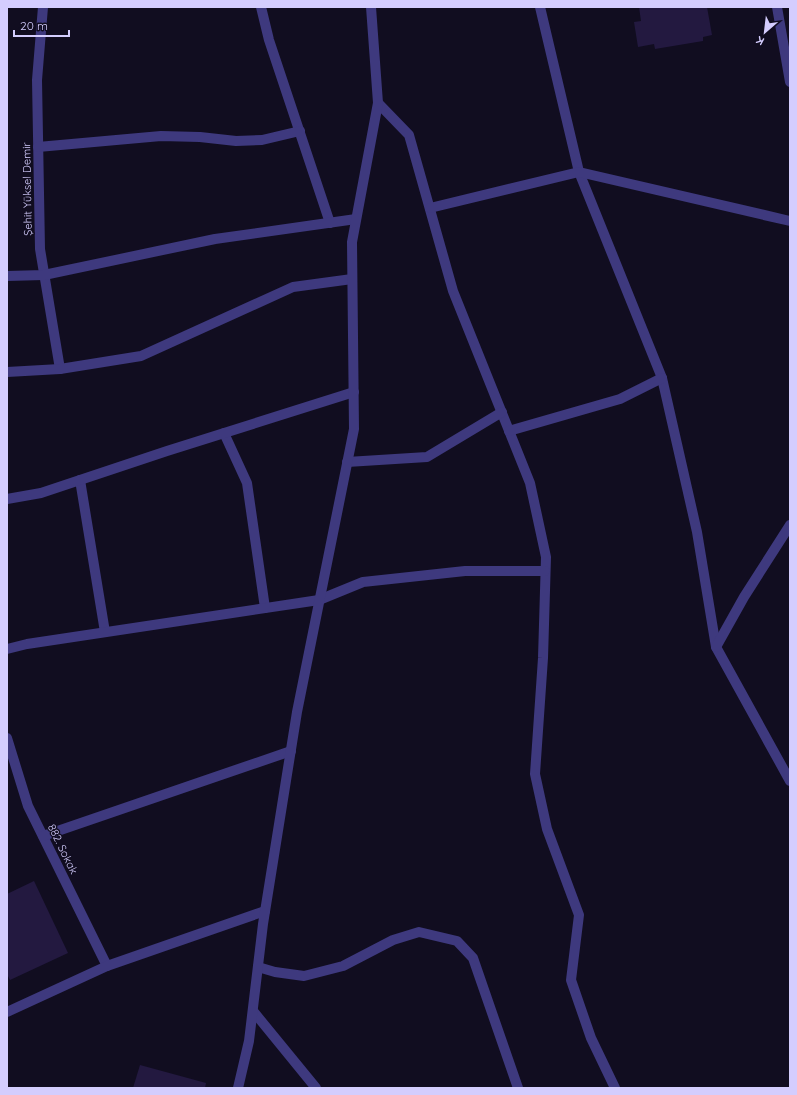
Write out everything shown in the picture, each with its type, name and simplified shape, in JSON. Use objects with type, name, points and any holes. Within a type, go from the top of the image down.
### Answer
[{"type":"street","name":"Şehit Yüksel Demir","points":[[43,7],[37,80],[40,250],[60,370]]},
{"type":"street","points":[[261,7],[269,40],[330,223]]},
{"type":"street","points":[[238,1088],[249,1041],[265,911],[291,751],[319,600],[354,429],[352,242],[378,103],[371,7]]},
{"type":"street","points":[[540,7],[579,172],[662,378],[697,532],[716,647],[790,781]]},
{"type":"street","points":[[776,7],[790,82]]},
{"type":"street","points":[[378,103],[409,135],[453,291],[530,483],[546,556],[543,658],[536,774],[547,829],[579,915],[571,980],[591,1038],[615,1088]]},
{"type":"street","points":[[38,147],[161,136],[200,137],[236,141],[262,140],[300,131]]},
{"type":"street","points":[[430,208],[579,172],[790,221]]},
{"type":"street","points":[[7,276],[44,275],[215,239],[356,219]]},
{"type":"street","points":[[7,372],[60,370],[141,356],[293,287],[352,279]]},
{"type":"street","points":[[509,431],[620,399],[662,378]]},
{"type":"street","points":[[7,499],[41,492],[80,480],[354,392]]},
{"type":"street","points":[[348,462],[427,457],[502,412]]},
{"type":"street","points":[[224,433],[247,483],[265,608]]},
{"type":"street","points":[[80,480],[105,632]]},
{"type":"street","points":[[716,647],[744,597],[790,525]]},
{"type":"street","points":[[7,649],[27,644],[319,600],[362,582],[465,571],[546,570]]},
{"type":"street","name":"882. Sokak","points":[[7,738],[28,806],[107,966]]},
{"type":"street","points":[[43,836],[291,751]]},
{"type":"street","points":[[7,1012],[107,966],[265,911]]},
{"type":"street","points":[[258,967],[275,972],[304,976],[343,966],[393,940],[419,932],[457,942],[473,958],[518,1088]]},
{"type":"street","points":[[252,1011],[316,1088]]},
{"type":"building","points":[[639,7],[707,7],[712,35],[703,37],[703,41],[655,49],[654,44],[638,47],[634,22],[641,21]]},
{"type":"building","points":[[34,881],[68,953],[10,980],[7,974],[7,894]]},
{"type":"building","points":[[140,1065],[206,1083],[205,1088],[133,1088]]}]
